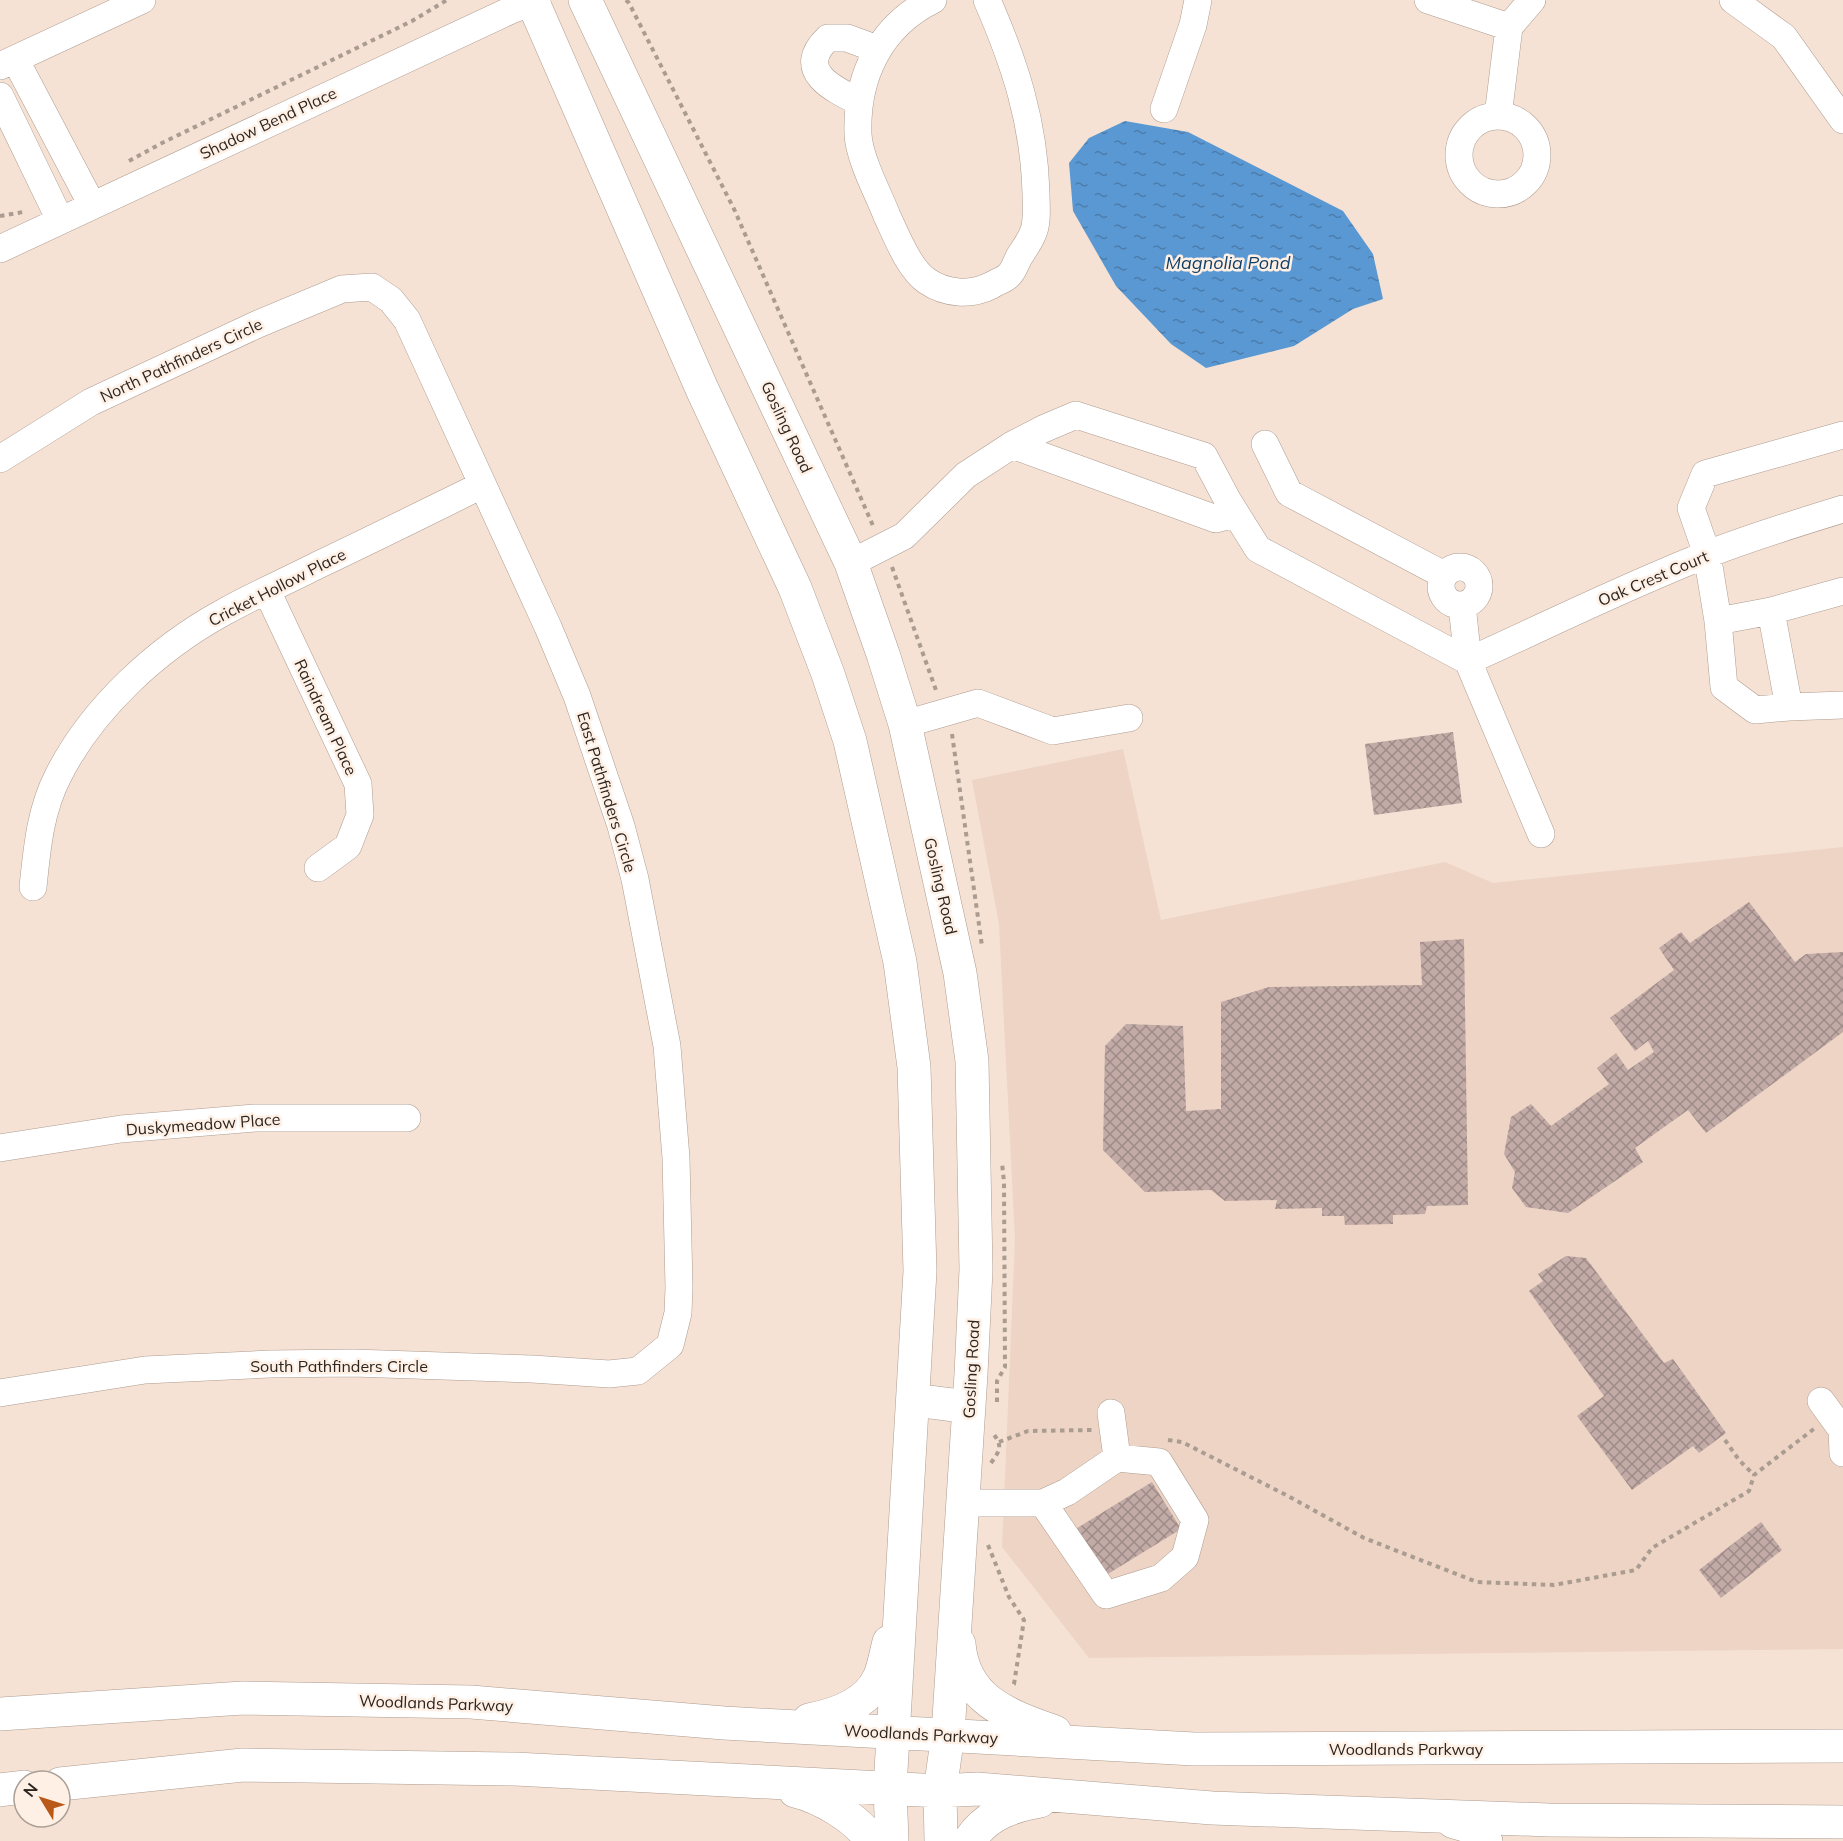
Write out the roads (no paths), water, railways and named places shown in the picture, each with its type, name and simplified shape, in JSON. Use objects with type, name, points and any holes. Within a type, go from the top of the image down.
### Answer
[{"type":"main road","name":"Gosling Road","points":[[585,0],[850,563],[883,654],[904,724],[959,966],[972,1061],[976,1270],[948,1734],[940,1791],[941,1841]]},
{"type":"main road","points":[[534,1],[702,389],[795,588],[828,674],[850,741],[900,962],[914,1066],[920,1271],[890,1788],[892,1841]]},
{"type":"main road","points":[[914,1400],[969,1407]]},
{"type":"main road","points":[[778,1726],[822,1718],[848,1709],[879,1679],[903,1591]]},
{"type":"main road","points":[[956,1608],[960,1654],[969,1681],[982,1697],[1018,1718],[1085,1743]]},
{"type":"main road","name":"Woodlands Parkway","points":[[0,1714],[243,1698],[471,1702],[724,1723],[1194,1749],[1843,1746]]},
{"type":"main road","points":[[72,1783],[243,1765],[515,1769],[940,1791],[977,1790],[1212,1808],[1424,1815],[1546,1831],[1843,1822]]},
{"type":"main road","points":[[758,1782],[804,1793],[843,1813],[857,1824],[871,1841]]},
{"type":"main road","points":[[969,1841],[978,1827],[1004,1809],[1065,1796]]},
{"type":"street","points":[[92,206],[8,63],[142,0]]},
{"type":"street","points":[[933,0],[919,7],[887,34],[878,49],[867,71],[860,102],[858,136],[869,173],[903,253],[926,280],[954,293],[983,289],[1008,276],[1034,232],[1036,206],[1033,148],[1019,82],[1008,48],[987,0]]},
{"type":"street","points":[[1164,109],[1193,25],[1198,0]]},
{"type":"street","points":[[1428,0],[1509,27]]},
{"type":"street","points":[[1498,116],[1509,27],[1532,0]]},
{"type":"street","points":[[1733,0],[1785,37],[1843,120]]},
{"type":"street","name":"Shadow Bend Place","points":[[0,249],[56,212],[92,206],[534,1]]},
{"type":"street","points":[[860,102],[825,82],[815,70],[816,53],[828,38],[847,38],[878,49]]},
{"type":"street","points":[[0,96],[56,212]]},
{"type":"street","name":"North Pathfinders Circle","points":[[0,459],[91,402],[258,324],[342,289],[372,287]]},
{"type":"street","name":"East Pathfinders Circle","points":[[372,287],[391,300],[407,320],[548,627],[577,696],[621,826],[635,879],[667,1046],[676,1158],[679,1287],[678,1313],[669,1345]]},
{"type":"street","points":[[850,563],[904,536],[966,475],[1012,445],[1076,415],[1204,456],[1258,549],[1468,661]]},
{"type":"street","points":[[1843,435],[1705,474],[1691,508],[1707,554],[1718,621],[1724,687],[1755,711],[1843,705]]},
{"type":"street","points":[[1265,444],[1289,494],[1444,575],[1442,593],[1450,602],[1462,605],[1468,661],[1541,834]]},
{"type":"street","points":[[1012,445],[1216,519],[1236,514]]},
{"type":"street","name":"Cricket Hollow Place","points":[[33,887],[39,832],[46,804],[57,777],[84,736],[128,684],[155,658],[224,611],[482,485]]},
{"type":"street","name":"Oak Crest Court","points":[[1468,661],[1707,554],[1843,509]]},
{"type":"street","name":"Raindream Place","points":[[267,591],[358,784],[360,815],[348,846],[318,868]]},
{"type":"street","points":[[1718,621],[1771,611],[1843,591]]},
{"type":"street","points":[[1771,611],[1789,707]]},
{"type":"street","points":[[904,724],[978,703],[1053,731],[1129,718]]},
{"type":"street","name":"Duskymeadow Place","points":[[0,1148],[121,1130],[255,1118],[407,1118]]},
{"type":"street","name":"South Pathfinders Circle","points":[[0,1393],[145,1370],[270,1364],[353,1363],[609,1374],[638,1371],[669,1345]]},
{"type":"street","points":[[962,1503],[1043,1503],[1067,1492],[1114,1435],[1159,1462],[1195,1520],[1185,1557],[1161,1578],[1106,1595],[1043,1503]]},
{"type":"street","points":[[1424,1815],[1484,1834],[1489,1841]]},
{"type":"water","name":"Magnolia Pond","points":[[1125,121],[1188,132],[1343,211],[1373,254],[1383,299],[1353,309],[1294,346],[1206,368],[1171,344],[1116,286],[1073,211],[1069,163],[1089,138]]}]
